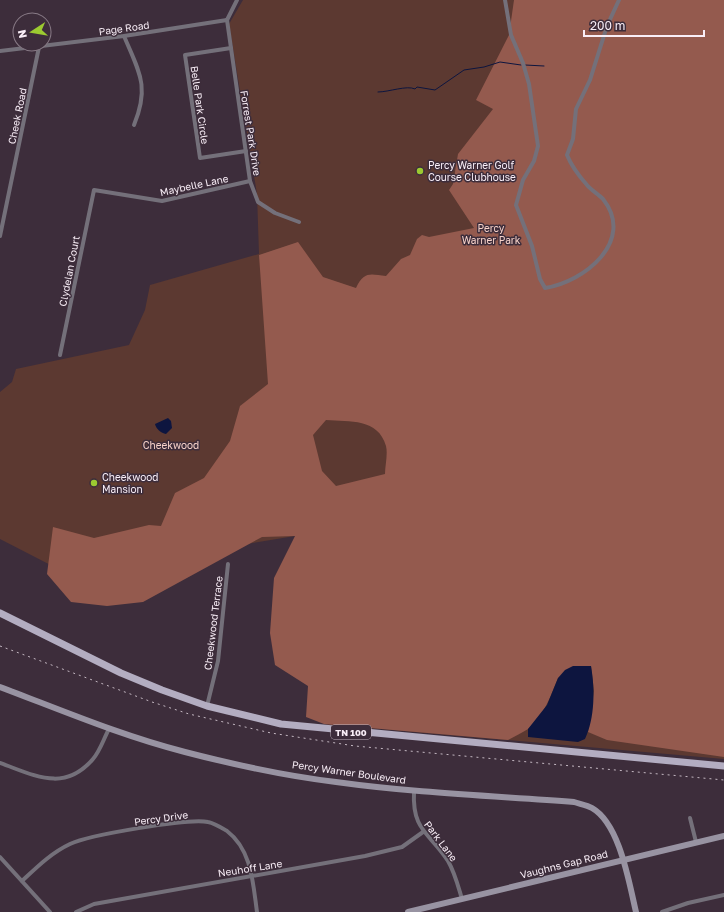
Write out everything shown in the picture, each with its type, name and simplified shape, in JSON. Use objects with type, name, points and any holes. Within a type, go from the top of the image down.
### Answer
[{"type":"main road","name":"TN 100","points":[[0,612],[121,673],[162,690],[208,706],[299,727],[724,766]]},
{"type":"street","points":[[227,20],[237,0]]},
{"type":"street","points":[[505,0],[511,35],[523,63],[529,84],[538,146],[534,161],[522,180],[516,204],[532,246],[540,280],[545,288],[569,281],[588,270],[605,254],[610,242],[613,227],[612,216],[603,199],[587,185],[567,155],[573,139],[576,109],[592,75],[607,26],[619,0]]},
{"type":"street","name":"Page Road","points":[[52,45],[227,20]]},
{"type":"street","name":"Forrest Park Drive","points":[[227,20],[250,181],[258,202],[275,213],[298,222]]},
{"type":"street","points":[[124,36],[142,81],[141,109],[134,125]]},
{"type":"street","name":"Belle Park Circle","points":[[231,48],[185,55],[189,84],[200,158],[246,151]]},
{"type":"street","name":"Page Road","points":[[0,51],[12,50]]},
{"type":"street","name":"Cheek Road","points":[[0,236],[38,52]]},
{"type":"street","name":"Maybelle Lane","points":[[94,190],[162,201],[250,181]]},
{"type":"street","name":"Clydelan Court","points":[[60,355],[94,190]]},
{"type":"street","name":"Cheekwood Terrace","points":[[208,706],[218,661],[228,564]]},
{"type":"street","name":"Percy Warner Boulevard","points":[[0,687],[109,729],[184,752],[261,769],[336,782],[414,791],[574,802],[593,808],[605,820],[616,839],[623,860],[636,912]]},
{"type":"street","points":[[0,763],[46,779],[61,779],[77,773],[94,758],[109,729]]},
{"type":"street","name":"Park Lane","points":[[414,791],[413,806],[416,820],[423,832],[449,862],[457,880],[462,899]]},
{"type":"street","points":[[690,818],[696,842]]},
{"type":"street","name":"Percy Drive","points":[[22,881],[50,854],[72,843],[107,834],[191,821],[209,822],[227,832],[241,846],[248,860],[257,912]]},
{"type":"street","name":"Neuhoff Lane","points":[[76,912],[94,904],[251,876],[330,864],[402,847],[423,832]]},
{"type":"street","name":"Vaughns Gap Road","points":[[408,912],[724,836]]},
{"type":"street","points":[[0,857],[50,912]]},
{"type":"street","points":[[666,911],[688,903],[724,895]]},
{"type":"green space","name":"Percy Warner Park","points":[[243,0],[724,0],[724,759],[324,724],[295,536],[68,574],[0,539],[0,392],[12,382],[16,369],[129,345],[145,310],[150,285],[259,254],[257,194],[229,24]]},
{"type":"green space","name":"Percy Warner Park","points":[[514,0],[724,0],[724,757],[607,740],[588,732],[594,691],[591,666],[558,678],[546,706],[538,719],[528,729],[508,740],[324,724],[306,717],[308,686],[275,665],[270,633],[274,578],[295,536],[262,537],[143,602],[107,606],[71,602],[47,574],[53,527],[94,538],[149,525],[161,526],[175,493],[204,478],[230,441],[240,406],[268,384],[259,255],[298,242],[323,277],[356,288],[365,276],[372,274],[386,276],[401,259],[410,255],[417,239],[422,235],[429,237],[474,228],[449,190],[453,184],[458,154],[493,109],[476,100],[509,35]],"holes":[[[326,420],[362,423],[377,430],[387,449],[385,474],[336,486],[322,471],[313,435]]]},
{"type":"shaded area","points":[[168,418],[171,421],[172,428],[166,434],[162,433],[156,428],[155,424]]},
{"type":"shaded area","points":[[573,666],[591,666],[593,703],[591,722],[585,739],[578,742],[528,737],[528,729],[547,705],[558,678],[565,670]]},
{"type":"waterway","points":[[378,92],[403,88],[415,89],[417,87],[435,90],[464,70],[484,67],[500,62],[521,65]]},
{"type":"waterway","points":[[525,65],[544,66]]},
{"type":"railway","points":[[0,646],[152,702],[189,714],[271,733],[355,746],[724,780]]},
{"type":"place","name":"Percy Warner Golf Course Clubhouse","points":[[420,171]]},
{"type":"place","name":"Cheekwood Mansion","points":[[94,483]]},
{"type":"park label","name":"Cheekwood","points":[[171,445]]}]
